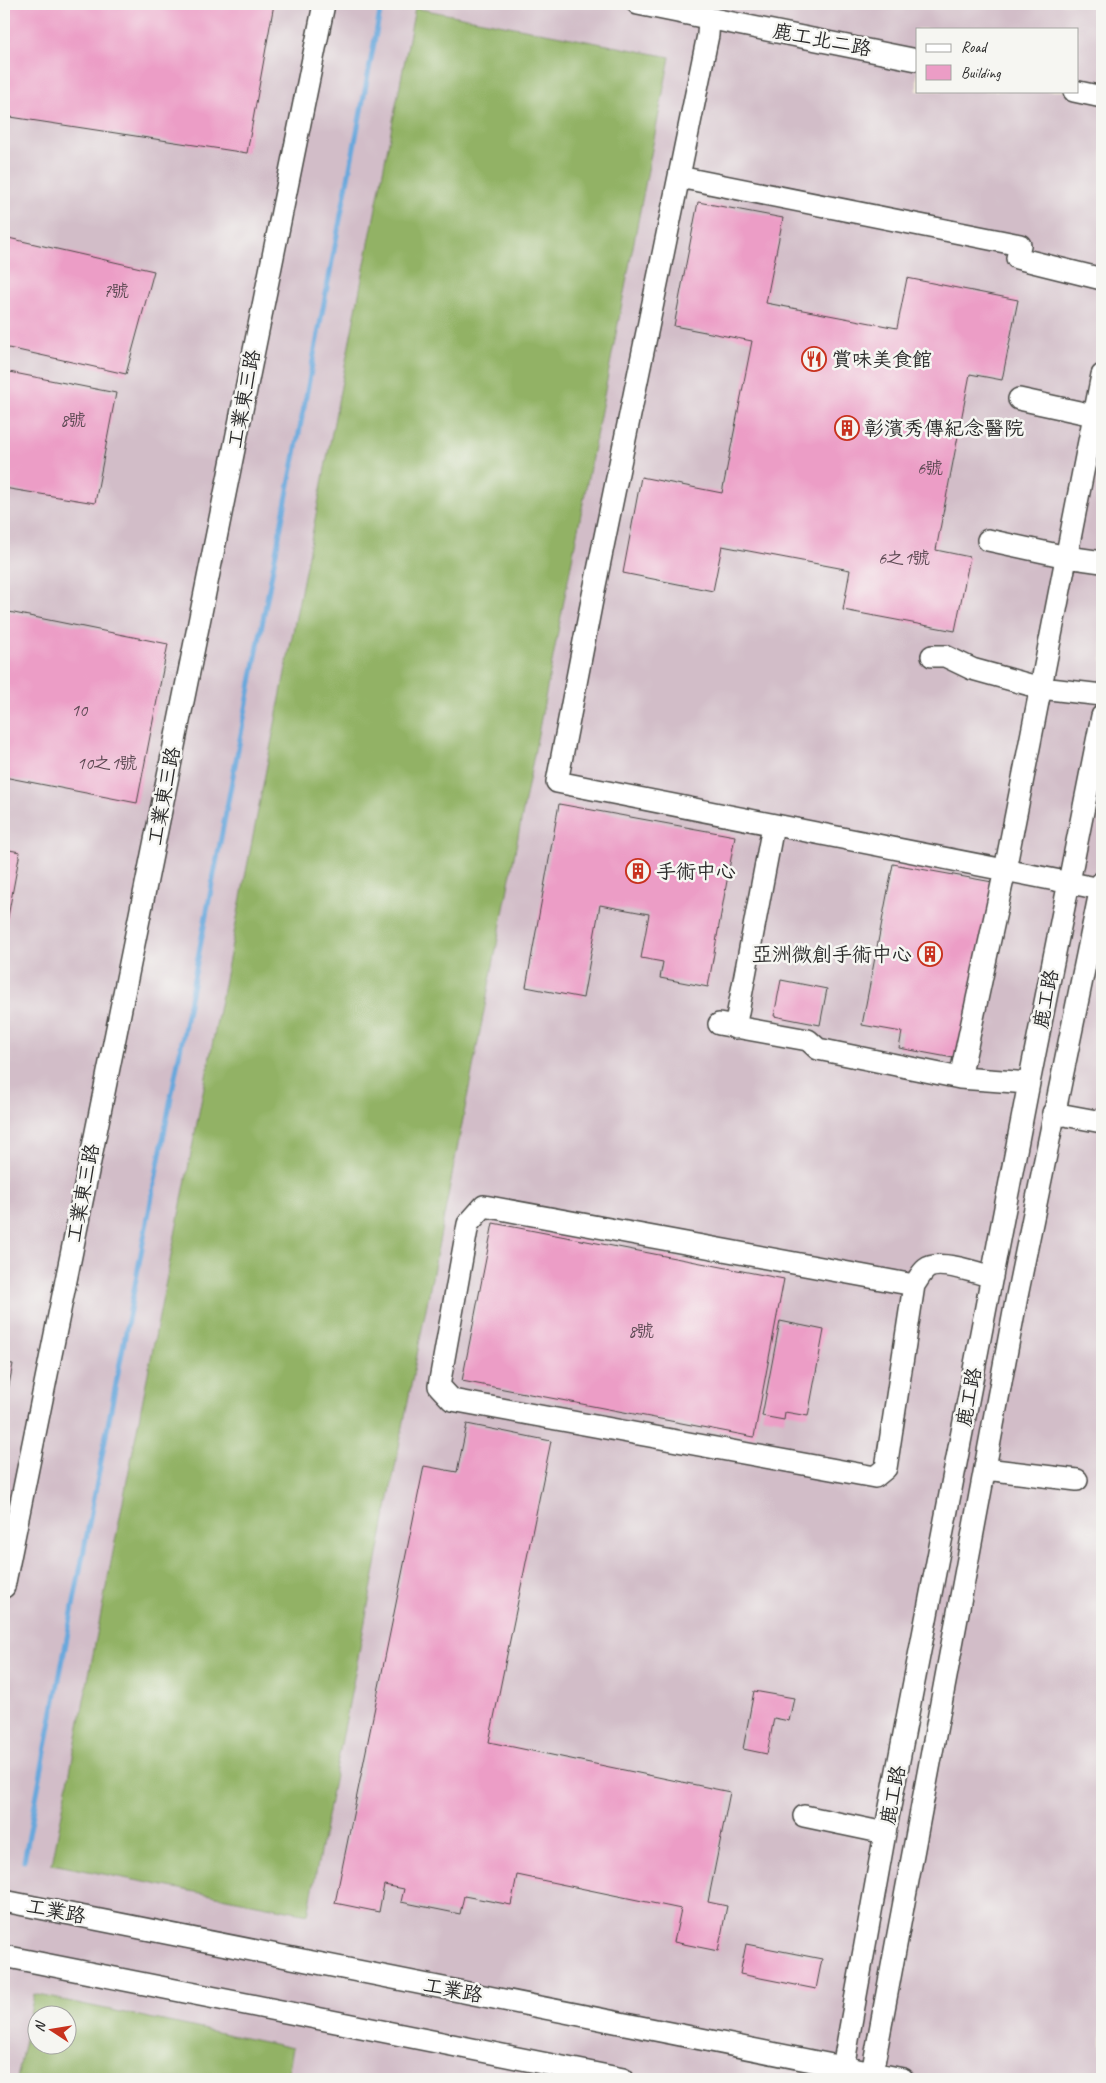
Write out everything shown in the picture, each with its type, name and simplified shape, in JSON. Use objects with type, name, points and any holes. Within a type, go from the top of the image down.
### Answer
[{"type":"street","name":"工業東三路","points":[[4,1587],[324,4]]},
{"type":"street","name":"鹿工北二路","points":[[638,4],[916,60]]},
{"type":"street","points":[[709,18],[708,35],[557,782],[773,826],[1005,870],[1102,886]]},
{"type":"street","points":[[1078,92],[1102,97]]},
{"type":"street","points":[[679,177],[1020,245],[1017,258],[1102,279]]},
{"type":"street","points":[[960,1078],[1005,870],[1067,557],[1099,416],[1102,375]]},
{"type":"street","points":[[1019,399],[1099,416]]},
{"type":"street","points":[[988,540],[1067,557],[1102,562]]},
{"type":"street","points":[[932,656],[944,656],[972,669],[1041,688],[1102,695]]},
{"type":"street","name":"鹿工路","points":[[842,2073],[1029,1083],[1102,716]]},
{"type":"street","points":[[773,826],[727,1026],[808,1040],[818,1049],[960,1078],[1014,1080],[1029,1083]]},
{"type":"street","name":"鹿工路","points":[[871,2076],[1053,1113],[1102,886]]},
{"type":"street","points":[[1053,1113],[1102,1122]]},
{"type":"street","points":[[914,1285],[484,1206],[468,1224],[439,1386],[452,1400],[875,1477],[886,1468],[914,1285],[925,1269],[931,1266],[945,1265],[992,1277]]},
{"type":"street","points":[[986,1469],[1077,1480]]},
{"type":"street","points":[[804,1816],[886,1833]]},
{"type":"street","name":"工業路","points":[[4,1901],[842,2073],[903,2079]]},
{"type":"street","points":[[4,1956],[623,2079]]},
{"type":"shaded area","points":[[4,4],[1102,4],[1102,2079],[4,2079]]},
{"type":"green space","points":[[415,8],[670,57],[308,1914],[52,1864]]},
{"type":"green space","points":[[34,1994],[293,2048],[287,2079],[17,2079],[28,2024],[28,2056],[78,2056],[78,2006],[32,2006]]},
{"type":"building","points":[[4,4],[274,4],[247,153],[4,116]]},
{"type":"building","name":"彰濱秀傳紀念醫院","points":[[698,202],[783,218],[766,303],[897,328],[907,278],[1018,300],[1002,380],[970,374],[936,550],[970,557],[955,631],[843,610],[850,570],[722,546],[713,591],[623,573],[641,477],[722,493],[752,341],[674,326]]},
{"type":"building","points":[[4,237],[154,271],[126,374],[4,347]]},
{"type":"building","points":[[4,371],[116,393],[95,503],[4,488]]},
{"type":"building","points":[[4,611],[168,644],[137,803],[4,777]]},
{"type":"building","name":"手術中心","points":[[559,804],[735,836],[708,987],[660,978],[663,962],[641,958],[649,914],[600,905],[583,998],[526,987]]},
{"type":"building","points":[[4,849],[20,852],[5,933],[4,933]]},
{"type":"building","name":"亞洲微創手術中心","points":[[893,864],[998,883],[964,1060],[899,1048],[902,1032],[862,1025]]},
{"type":"building","points":[[781,980],[827,989],[820,1025],[774,1016]]},
{"type":"building","points":[[493,1223],[784,1279],[754,1437],[462,1381]]},
{"type":"building","points":[[780,1321],[824,1330],[808,1416],[785,1412],[784,1420],[762,1416]]},
{"type":"building","points":[[4,1363],[13,1364],[5,1406],[4,1405]]},
{"type":"building","points":[[467,1424],[551,1441],[489,1742],[730,1792],[708,1902],[727,1906],[718,1951],[674,1942],[681,1909],[517,1875],[511,1905],[464,1896],[460,1914],[401,1902],[404,1889],[384,1885],[379,1912],[335,1903],[424,1466],[457,1472]]},
{"type":"building","points":[[754,1691],[794,1698],[789,1721],[774,1718],[767,1754],[743,1749]]},
{"type":"building","points":[[746,1944],[822,1959],[816,1989],[740,1974]]},
{"type":"waterway","points":[[24,1861],[381,7]]},
{"type":"place","name":"賞味美食館","points":[[814,359]]},
{"type":"place","name":"彰濱秀傳紀念醫院","points":[[847,428]]},
{"type":"place","name":"手術中心","points":[[638,871]]},
{"type":"place","name":"亞洲微創手術中心","points":[[930,954]]}]
